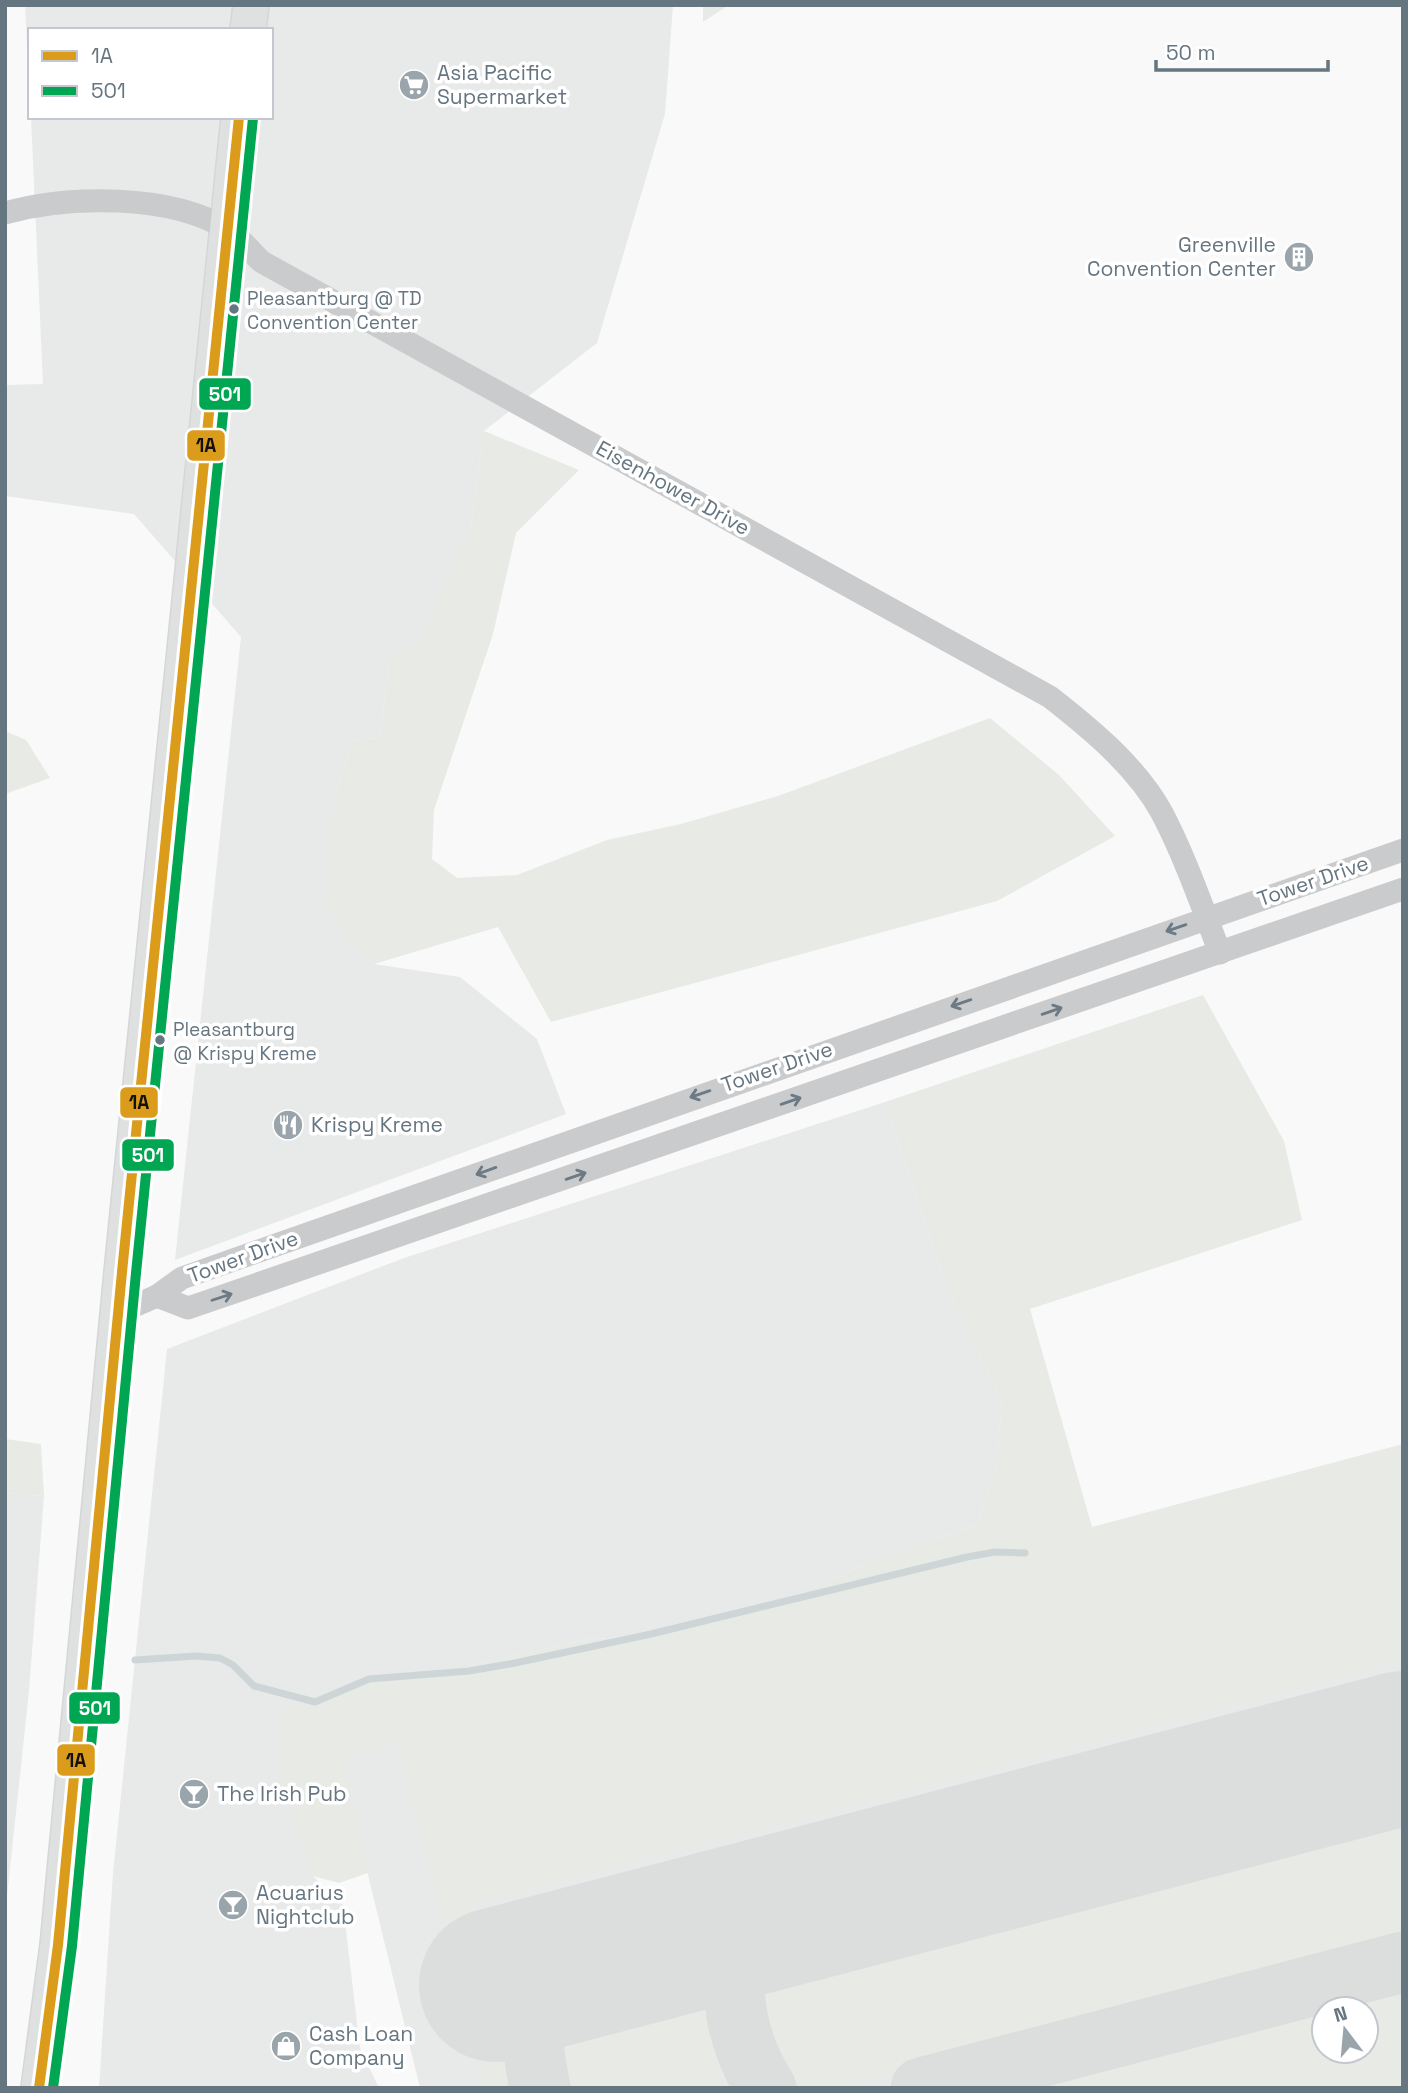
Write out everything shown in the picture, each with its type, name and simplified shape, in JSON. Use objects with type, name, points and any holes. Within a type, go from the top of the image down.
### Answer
[{"type":"main road","points":[[248,28],[250,5]]},
{"type":"main road","points":[[39,2088],[59,1931],[118,1313],[239,119]]},
{"type":"street","name":"Eisenhower Drive","points":[[5,213],[43,205],[117,202],[191,212],[228,230],[262,262],[1050,697],[1086,725],[1132,772],[1161,811],[1220,953]]},
{"type":"street","name":"Tower Drive","points":[[118,1313],[157,1296],[182,1278],[1403,850]]},
{"type":"street","name":"Tower Drive","points":[[157,1296],[188,1308],[1403,889]]},
{"type":"shaded area","points":[[25,5],[673,5],[665,114],[597,343],[484,431],[470,531],[436,600],[421,645],[390,654],[380,738],[352,740],[334,798],[374,964],[460,977],[537,1039],[566,1114],[175,1260],[241,637],[134,514],[5,496],[5,385],[43,384],[31,119],[273,119],[273,28],[28,28],[28,62]]},
{"type":"shaded area","points":[[703,5],[729,5],[703,22]]},
{"type":"shaded area","points":[[484,431],[579,470],[516,533],[493,634],[434,810],[432,859],[457,878],[517,875],[607,840],[681,824],[778,796],[990,718],[1059,775],[1115,836],[997,901],[551,1022],[498,927],[374,964],[323,909],[334,798],[352,740],[380,738],[390,654],[421,644],[436,600],[470,531]]},
{"type":"shaded area","points":[[5,731],[26,740],[50,778],[5,794]]},
{"type":"shaded area","points":[[1203,995],[1284,1141],[1302,1220],[1030,1309],[1092,1527],[1403,1444],[1403,1661],[469,1905],[517,2088],[486,2088],[397,1744],[344,1758],[368,1873],[339,1883],[313,1876],[290,1812],[280,1772],[280,1730],[286,1706],[348,1684],[480,1663],[586,1640],[666,1633],[792,1597],[872,1561],[977,1525],[996,1472],[1002,1401],[945,1282],[885,1102]]},
{"type":"shaded area","points":[[885,1102],[945,1282],[1002,1401],[996,1472],[977,1525],[872,1561],[792,1597],[666,1633],[586,1640],[480,1663],[281,1791],[297,1826],[313,1876],[343,1905],[360,2048],[379,2088],[99,2088],[113,1873],[167,1349],[404,1258]]},
{"type":"shaded area","points":[[5,1439],[41,1444],[44,1496],[5,1493]]},
{"type":"shaded area","points":[[1403,1456],[1403,2088],[420,2088],[334,1736]]},
{"type":"shaded area","points":[[5,1493],[44,1496],[29,1691],[5,1915]]},
{"type":"shaded area","points":[[1403,1823],[1403,1939],[835,2088],[806,2088],[790,2081],[780,2073],[766,2049],[756,1995]]},
{"type":"shaded area","points":[[1403,1981],[1403,2088],[992,2088],[1310,2005],[1310,2065],[1380,2065],[1380,1995],[1349,1995]]},
{"type":"shaded area","points":[[709,2007],[726,2046],[731,2088],[561,2088],[555,2046]]},
{"type":"waterway","points":[[135,1660],[196,1656],[220,1658],[233,1665],[254,1686],[315,1702],[369,1679],[469,1671],[515,1663],[651,1634],[967,1557],[995,1552],[1025,1553]]},
{"type":"taxiway","points":[[1369,1756],[1403,1759]]},
{"type":"taxiway","points":[[766,2088],[756,2072],[741,2033],[736,2012],[736,1970],[741,1951],[755,1929],[792,1908]]},
{"type":"taxiway","points":[[921,2088],[1403,1962]]},
{"type":"taxiway","points":[[540,2088],[534,2049],[535,2016],[540,2001],[549,1988],[562,1975],[580,1964]]},
{"type":"runway","points":[[496,1985],[1403,1748]]},
{"type":"transit line","name":"1A","points":[[39,2088],[58,1945],[122,1272],[239,119]]},
{"type":"transit line","name":"501","points":[[53,2088],[72,1946],[136,1273],[253,119]]},
{"type":"place","name":"Asia Pacific Supermarket","points":[[414,85]]},
{"type":"place","name":"Greenville Convention Center","points":[[1299,257]]},
{"type":"place","name":"Pleasantburg @ TD Convention Center","points":[[234,309]]},
{"type":"place","name":"Pleasantburg @ Krispy Kreme","points":[[160,1040]]},
{"type":"place","name":"Krispy Kreme","points":[[288,1125]]},
{"type":"place","name":"The Irish Pub","points":[[194,1794]]},
{"type":"place","name":"Acuarius Nightclub","points":[[233,1905]]},
{"type":"place","name":"Cash Loan Company","points":[[286,2046]]}]
